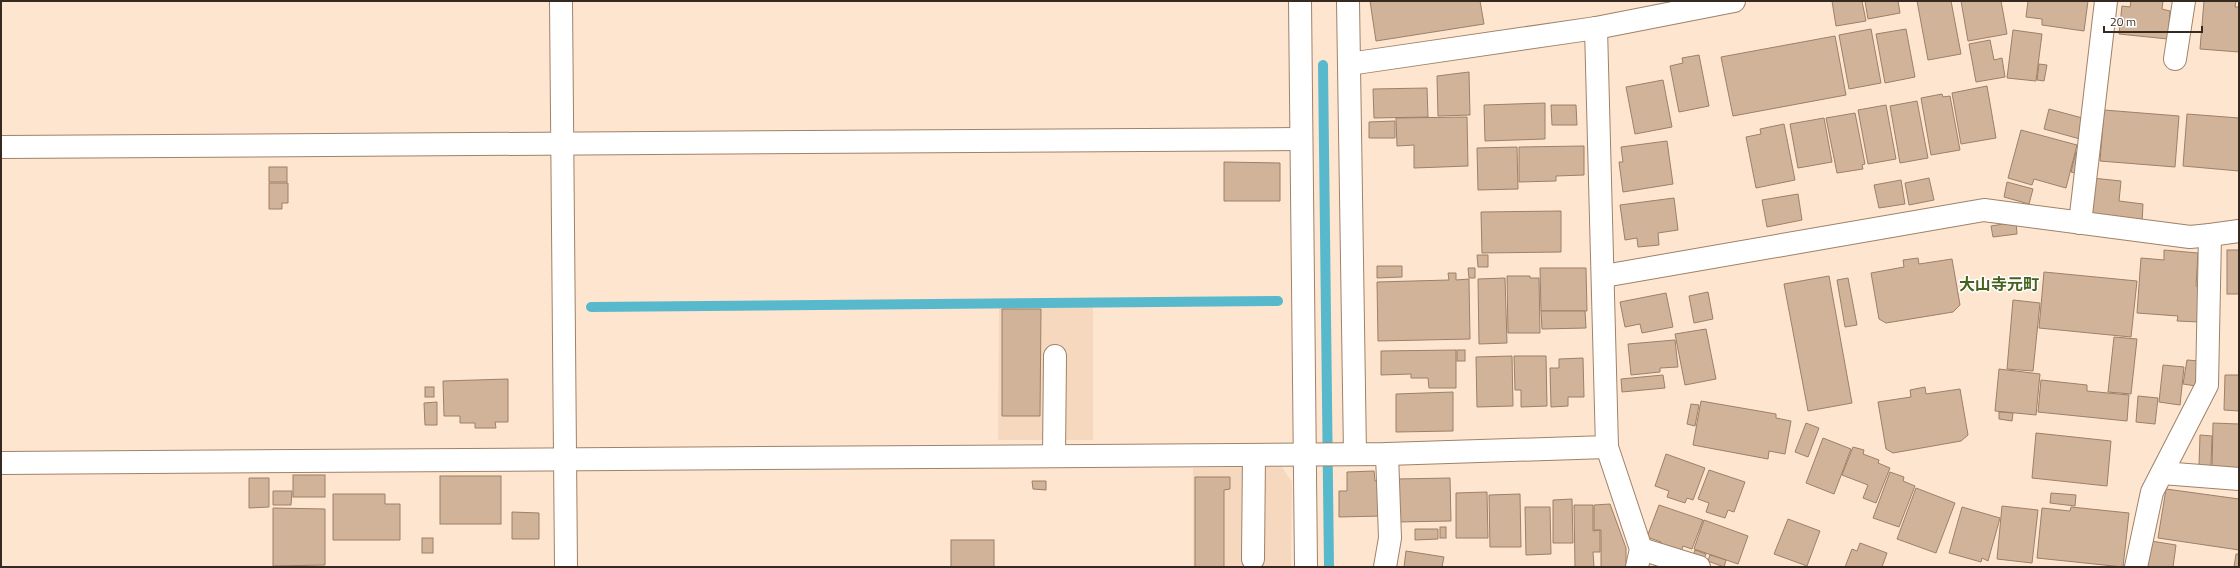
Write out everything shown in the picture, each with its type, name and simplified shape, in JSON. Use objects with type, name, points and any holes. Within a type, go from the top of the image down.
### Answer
[{"type":"street","points":[[561,1],[566,567]]},
{"type":"street","points":[[1300,1],[1301,139],[1312,454],[1306,567]]},
{"type":"street","points":[[1348,1],[1348,454]]},
{"type":"street","points":[[1349,64],[1596,28],[1734,1]]},
{"type":"street","points":[[2080,223],[2106,1]]},
{"type":"street","points":[[2175,59],[2184,1]]},
{"type":"street","points":[[1596,28],[1604,276],[1607,447],[1639,558],[1699,567]]},
{"type":"street","points":[[1,147],[1301,139]]},
{"type":"street","points":[[1604,276],[1984,210],[2190,237],[2239,231]]},
{"type":"street","points":[[2136,567],[2152,492],[2207,385],[2210,235]]},
{"type":"street","points":[[1054,456],[1055,356]]},
{"type":"street","points":[[1,463],[1387,454],[1607,447]]},
{"type":"street","points":[[1385,567],[1390,538],[1387,454]]},
{"type":"street","points":[[1253,559],[1254,455]]},
{"type":"street","points":[[2162,473],[2239,479]]},
{"type":"shaded area","points":[[999,307],[1093,307],[1093,440],[998,440]]},
{"type":"shaded area","points":[[1282,467],[1292,482],[1291,567],[1193,567],[1193,468]]},
{"type":"building","points":[[1370,1],[1480,1],[1484,24],[1376,41]]},
{"type":"building","points":[[1832,1],[1862,1],[1866,21],[1836,26]]},
{"type":"building","points":[[1865,1],[1898,1],[1900,13],[1868,19]]},
{"type":"building","points":[[1917,1],[1951,1],[1961,54],[1928,60]]},
{"type":"building","points":[[1961,1],[2001,1],[2007,34],[1968,41]]},
{"type":"building","points":[[2028,1],[2088,1],[2084,31],[2042,25],[2042,19],[2026,17]]},
{"type":"building","points":[[2131,1],[2163,1],[2162,9],[2170,11],[2168,39],[2119,34],[2122,6],[2130,7]]},
{"type":"building","points":[[2204,1],[2236,1],[2235,7],[2239,7],[2239,52],[2200,49]]},
{"type":"building","points":[[1871,29],[1881,83],[1849,89],[1839,35]]},
{"type":"building","points":[[1906,29],[1915,77],[1885,83],[1876,34]]},
{"type":"building","points":[[2013,30],[2042,34],[2036,81],[2007,78]]},
{"type":"building","points":[[1835,36],[1846,95],[1733,116],[1721,57]]},
{"type":"building","points":[[1990,40],[1994,60],[2002,58],[2005,77],[1976,82],[1969,44]]},
{"type":"building","points":[[1699,55],[1709,106],[1679,112],[1670,66],[1683,63],[1682,58]]},
{"type":"building","points":[[2039,64],[2047,65],[2044,81],[2037,80]]},
{"type":"building","points":[[1469,72],[1470,115],[1438,116],[1437,76]]},
{"type":"building","points":[[1663,80],[1672,127],[1635,134],[1626,87]]},
{"type":"building","points":[[1987,86],[1996,138],[1961,144],[1952,93]]},
{"type":"building","points":[[1427,88],[1428,117],[1374,118],[1373,89]]},
{"type":"building","points":[[1942,94],[1943,97],[1950,96],[1960,150],[1931,155],[1921,98]]},
{"type":"building","points":[[1917,101],[1928,158],[1900,163],[1890,106]]},
{"type":"building","points":[[1545,103],[1545,139],[1485,141],[1484,105]]},
{"type":"building","points":[[1551,105],[1576,105],[1577,125],[1552,125]]},
{"type":"building","points":[[1886,105],[1896,159],[1868,164],[1858,110]]},
{"type":"building","points":[[2049,109],[2086,119],[2080,139],[2044,129]]},
{"type":"building","points":[[2104,110],[2179,116],[2175,167],[2100,161]]},
{"type":"building","points":[[1855,113],[1865,164],[1862,165],[1863,169],[1837,173],[1826,118]]},
{"type":"building","points":[[2187,114],[2239,118],[2239,171],[2183,166]]},
{"type":"building","points":[[1467,117],[1468,166],[1414,168],[1414,145],[1397,146],[1396,118]]},
{"type":"building","points":[[1824,118],[1832,162],[1798,168],[1790,124]]},
{"type":"building","points":[[1395,121],[1395,138],[1369,138],[1369,122]]},
{"type":"building","points":[[1784,124],[1795,180],[1756,188],[1746,137],[1761,134],[1760,129]]},
{"type":"building","points":[[2021,130],[2077,145],[2066,188],[2034,179],[2032,185],[2008,178]]},
{"type":"building","points":[[1667,141],[1673,184],[1623,192],[1619,162],[1623,162],[1621,147]]},
{"type":"building","points":[[1584,146],[1584,175],[1556,176],[1556,181],[1519,182],[1519,147]]},
{"type":"building","points":[[1517,147],[1518,189],[1478,190],[1477,148]]},
{"type":"building","points":[[2076,152],[2084,155],[2079,174],[2071,172]]},
{"type":"building","points":[[1224,162],[1280,163],[1280,201],[1224,201]]},
{"type":"building","points":[[269,167],[287,167],[287,182],[269,182]]},
{"type":"building","points":[[1929,178],[1934,200],[1909,205],[1905,183]]},
{"type":"building","points":[[2092,178],[2121,181],[2119,201],[2143,204],[2142,223],[2090,214]]},
{"type":"building","points":[[1901,180],[1905,204],[1879,208],[1874,185]]},
{"type":"building","points":[[2007,182],[2033,189],[2029,204],[2004,197]]},
{"type":"building","points":[[269,183],[288,183],[288,203],[282,203],[282,209],[269,209]]},
{"type":"building","points":[[1798,194],[1802,220],[1767,227],[1762,200]]},
{"type":"building","points":[[1674,198],[1678,230],[1658,233],[1659,245],[1638,247],[1637,238],[1625,240],[1620,205]]},
{"type":"building","points":[[1561,211],[1561,252],[1482,253],[1481,212]]},
{"type":"building","points":[[2016,222],[2017,234],[1993,237],[1991,226]]},
{"type":"building","points":[[2164,250],[2198,253],[2196,286],[2202,286],[2200,322],[2177,321],[2178,316],[2137,313],[2141,258],[2164,260]]},
{"type":"building","points":[[2227,250],[2239,250],[2239,294],[2227,294]]},
{"type":"building","points":[[1477,255],[1488,255],[1488,267],[1478,267]]},
{"type":"building","points":[[1918,258],[1919,264],[1952,259],[1960,305],[1953,312],[1886,323],[1879,319],[1871,273],[1904,267],[1903,260]]},
{"type":"building","points":[[1377,266],[1402,266],[1402,277],[1377,278]]},
{"type":"building","points":[[1468,268],[1475,268],[1475,278],[1469,278]]},
{"type":"building","points":[[1540,268],[1586,268],[1587,311],[1541,311]]},
{"type":"building","points":[[2044,272],[2137,281],[2131,337],[2039,328]]},
{"type":"building","points":[[1448,273],[1456,273],[1456,280],[1469,279],[1470,339],[1378,341],[1377,282],[1449,280]]},
{"type":"building","points":[[1507,276],[1530,276],[1530,278],[1539,278],[1540,333],[1508,333]]},
{"type":"building","points":[[1829,276],[1852,403],[1808,411],[1784,284]]},
{"type":"building","points":[[1505,278],[1507,343],[1479,344],[1478,279]]},
{"type":"building","points":[[1848,278],[1857,325],[1845,327],[1837,280]]},
{"type":"building","points":[[1708,292],[1713,319],[1694,323],[1689,296]]},
{"type":"building","points":[[1666,293],[1673,327],[1642,333],[1640,324],[1625,327],[1620,302]]},
{"type":"building","points":[[2013,300],[2040,303],[2033,371],[2007,369]]},
{"type":"building","points":[[1002,309],[1041,309],[1040,416],[1002,416]]},
{"type":"building","points":[[1541,311],[1585,311],[1586,328],[1542,329]]},
{"type":"building","points":[[1706,329],[1716,379],[1685,385],[1675,334]]},
{"type":"building","points":[[2114,337],[2137,339],[2131,394],[2108,392]]},
{"type":"building","points":[[1675,340],[1678,367],[1660,368],[1660,372],[1631,375],[1628,344]]},
{"type":"building","points":[[1456,350],[1456,388],[1429,388],[1428,378],[1411,378],[1411,374],[1381,375],[1381,351]]},
{"type":"building","points":[[1457,350],[1465,350],[1465,361],[1457,361]]},
{"type":"building","points":[[1512,356],[1513,406],[1477,407],[1476,357]]},
{"type":"building","points":[[1514,356],[1546,356],[1547,406],[1521,407],[1521,390],[1515,390]]},
{"type":"building","points":[[1583,358],[1584,397],[1568,397],[1568,406],[1551,407],[1550,368],[1559,368],[1559,359]]},
{"type":"building","points":[[2187,360],[2200,361],[2196,386],[2183,384]]},
{"type":"building","points":[[2163,365],[2184,367],[2180,405],[2159,402]]},
{"type":"building","points":[[1999,369],[2040,374],[2036,415],[1995,411]]},
{"type":"building","points":[[1663,375],[1665,388],[1622,392],[1621,379]]},
{"type":"building","points":[[2225,375],[2239,375],[2239,411],[2224,410]]},
{"type":"building","points":[[508,379],[508,422],[495,422],[496,428],[475,428],[475,423],[460,423],[460,416],[444,416],[443,381]]},
{"type":"building","points":[[2041,380],[2087,385],[2087,391],[2129,395],[2127,421],[2038,412]]},
{"type":"building","points":[[425,387],[434,387],[434,397],[425,397]]},
{"type":"building","points":[[1925,387],[1926,394],[1960,389],[1968,435],[1961,441],[1893,453],[1886,449],[1878,402],[1911,397],[1910,390]]},
{"type":"building","points":[[1453,392],[1453,431],[1396,432],[1396,394]]},
{"type":"building","points":[[2138,396],[2158,398],[2155,424],[2136,422]]},
{"type":"building","points":[[1701,401],[1776,414],[1776,418],[1791,421],[1785,454],[1769,451],[1768,459],[1693,445]]},
{"type":"building","points":[[437,402],[437,425],[425,425],[424,403]]},
{"type":"building","points":[[1691,404],[1699,405],[1695,426],[1687,424]]},
{"type":"building","points":[[1999,412],[2013,413],[2012,421],[1999,419]]},
{"type":"building","points":[[1806,423],[1819,428],[1808,457],[1795,452]]},
{"type":"building","points":[[2213,423],[2239,424],[2239,468],[2212,467]]},
{"type":"building","points":[[2036,433],[2111,441],[2107,486],[2032,478]]},
{"type":"building","points":[[2200,435],[2212,436],[2211,466],[2199,466]]},
{"type":"building","points":[[1823,438],[1851,449],[1834,494],[1806,483]]},
{"type":"building","points":[[1853,447],[1864,450],[1863,454],[1879,460],[1878,463],[1890,468],[1876,503],[1863,498],[1868,485],[1842,475]]},
{"type":"building","points":[[1666,454],[1705,468],[1693,500],[1687,498],[1685,503],[1667,497],[1669,491],[1655,486]]},
{"type":"building","points":[[1709,470],[1745,482],[1734,512],[1728,510],[1725,518],[1706,512],[1709,503],[1698,499]]},
{"type":"building","points":[[1374,471],[1375,481],[1381,480],[1382,516],[1339,517],[1339,491],[1347,491],[1347,472]]},
{"type":"building","points":[[1890,472],[1904,477],[1903,481],[1915,486],[1899,527],[1873,518]]},
{"type":"building","points":[[293,475],[325,475],[325,497],[293,497]]},
{"type":"building","points":[[440,476],[501,476],[501,524],[440,524]]},
{"type":"building","points":[[1195,477],[1230,477],[1230,489],[1224,490],[1224,567],[1195,567]]},
{"type":"building","points":[[249,478],[269,478],[269,507],[249,508]]},
{"type":"building","points":[[1450,478],[1451,521],[1396,522],[1396,479]]},
{"type":"building","points":[[1032,481],[1046,481],[1046,490],[1033,489]]},
{"type":"building","points":[[1916,488],[1955,503],[1936,553],[1897,539]]},
{"type":"building","points":[[2166,489],[2239,499],[2239,550],[2158,538]]},
{"type":"building","points":[[273,491],[292,491],[291,505],[273,505]]},
{"type":"building","points":[[1487,492],[1488,538],[1456,538],[1456,493]]},
{"type":"building","points":[[2051,493],[2076,495],[2075,506],[2050,503]]},
{"type":"building","points":[[333,494],[385,494],[385,504],[400,504],[400,540],[333,540]]},
{"type":"building","points":[[1520,494],[1521,547],[1490,547],[1489,495]]},
{"type":"building","points":[[1572,499],[1573,543],[1553,543],[1553,500]]},
{"type":"building","points":[[1610,504],[1626,548],[1626,567],[1601,567],[1601,530],[1594,530],[1594,505]]},
{"type":"building","points":[[1574,505],[1593,505],[1593,531],[1600,530],[1600,552],[1593,552],[1594,567],[1575,567]]},
{"type":"building","points":[[1659,505],[1703,520],[1692,549],[1683,546],[1681,552],[1660,545],[1661,542],[1647,537]]},
{"type":"building","points":[[2002,506],[2038,510],[2032,563],[1997,559]]},
{"type":"building","points":[[1525,507],[1550,507],[1551,554],[1526,555]]},
{"type":"building","points":[[1962,507],[2000,518],[1988,561],[1982,558],[1981,562],[1949,553]]},
{"type":"building","points":[[2071,507],[2129,513],[2123,567],[2037,558],[2042,508],[2070,511]]},
{"type":"building","points":[[273,508],[325,509],[325,565],[273,566]]},
{"type":"building","points":[[512,512],[539,513],[539,539],[512,539]]},
{"type":"building","points":[[1788,519],[1820,531],[1807,566],[1774,554]]},
{"type":"building","points":[[1704,520],[1748,536],[1738,564],[1694,549]]},
{"type":"building","points":[[1440,527],[1446,527],[1446,538],[1440,538]]},
{"type":"building","points":[[1415,529],[1438,529],[1438,539],[1415,540]]},
{"type":"building","points":[[422,538],[433,538],[433,553],[422,553]]},
{"type":"building","points":[[951,540],[994,540],[994,567],[951,567]]},
{"type":"building","points":[[2151,541],[2176,545],[2173,567],[2147,567]]},
{"type":"building","points":[[1860,543],[1887,553],[1882,567],[1845,567],[1852,549],[1857,551]]},
{"type":"building","points":[[1695,550],[1706,554],[1703,561],[1693,557]]},
{"type":"building","points":[[1406,551],[1444,557],[1442,567],[1404,567]]},
{"type":"building","points":[[2236,554],[2239,554],[2239,567],[2234,567]]},
{"type":"building","points":[[1710,555],[1726,560],[1724,567],[1708,561]]},
{"type":"waterway","points":[[1323,65],[1329,567]]},
{"type":"waterway","points":[[591,307],[1278,301]]},
{"type":"district","name":"大山寺元町","points":[[1999,284]]}]
